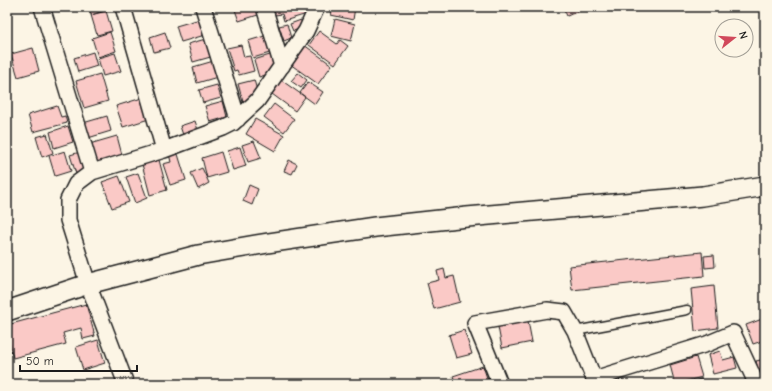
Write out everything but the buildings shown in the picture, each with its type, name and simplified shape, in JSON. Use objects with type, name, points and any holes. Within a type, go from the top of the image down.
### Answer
[{"type":"street","points":[[42,7],[92,172]]},
{"type":"street","points":[[123,7],[164,150]]},
{"type":"street","points":[[204,7],[238,119]]},
{"type":"street","points":[[264,7],[282,66]]},
{"type":"street","points":[[126,384],[88,284],[68,220],[68,200],[76,184],[92,172],[164,150],[223,128],[238,119],[257,101],[282,66],[306,31],[317,7]]},
{"type":"street","points":[[7,311],[88,284],[198,255],[375,227],[468,217],[703,196],[765,186]]},
{"type":"street","points":[[500,384],[475,323],[548,310],[564,312],[575,331],[595,382],[707,344],[733,333],[756,384]]},
{"type":"lane","points":[[575,331],[687,310]]}]
